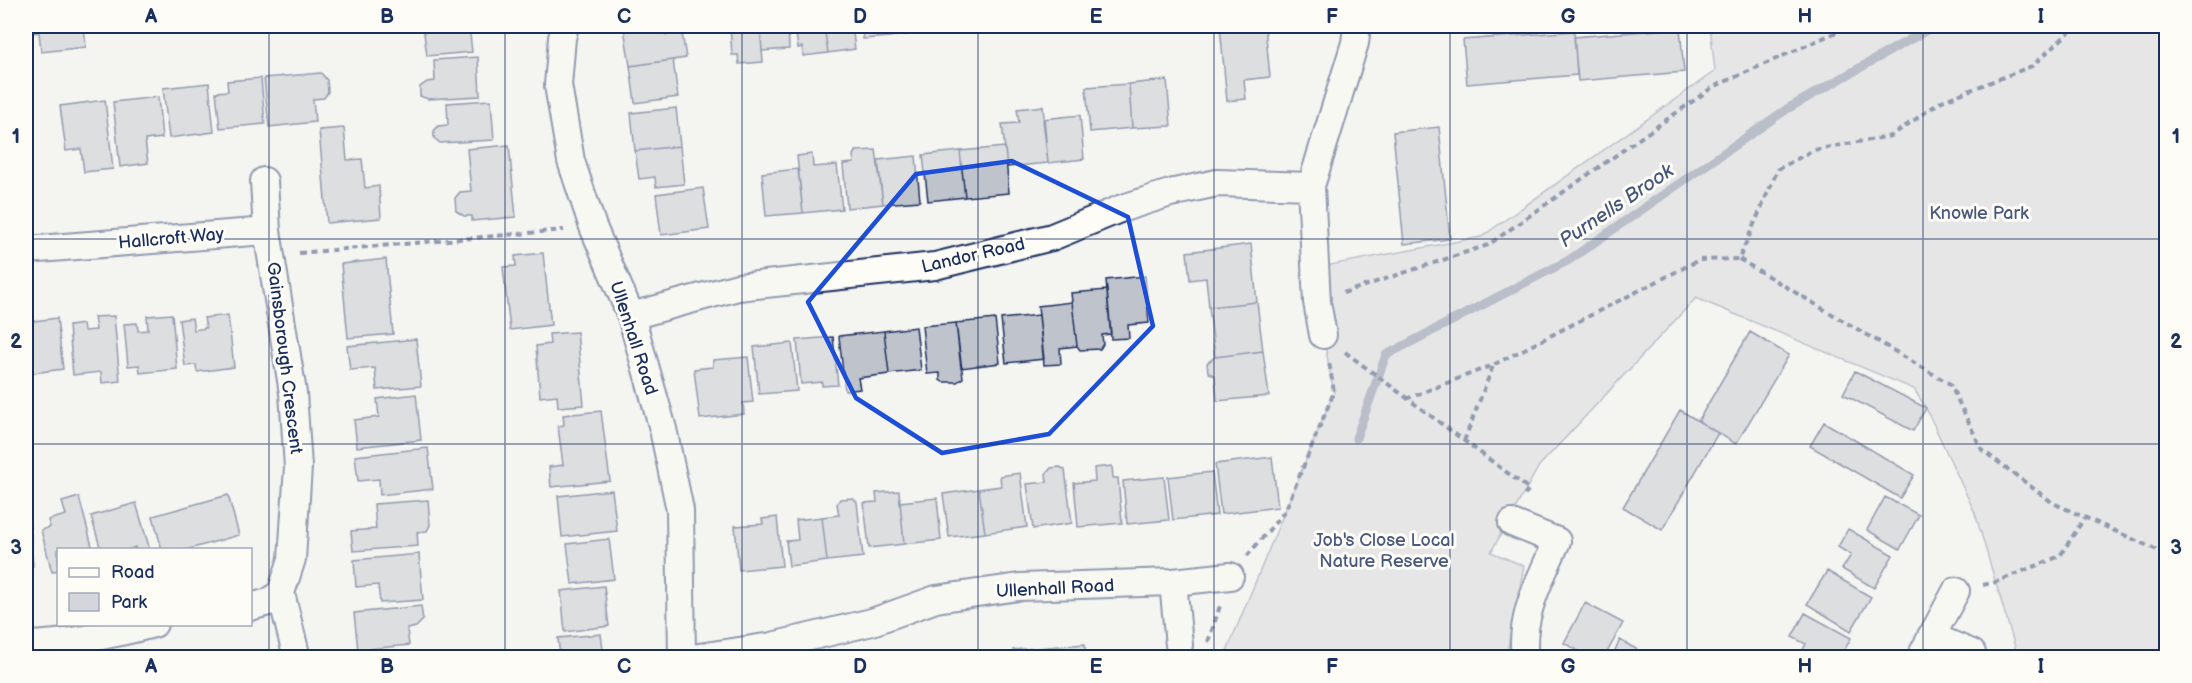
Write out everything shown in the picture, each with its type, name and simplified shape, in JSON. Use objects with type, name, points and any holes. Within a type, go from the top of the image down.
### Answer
[{"type":"street","name":"Ullenhall Road","points":[[565,26],[558,85],[571,161],[593,227],[631,316],[663,429],[680,510],[682,657]]},
{"type":"street","points":[[1323,335],[1317,302],[1311,186],[1355,43],[1357,26]]},
{"type":"street","points":[[264,181],[267,231]]},
{"type":"street","name":"Landor Road","points":[[631,316],[738,287],[935,267],[1052,237],[1120,209],[1170,193],[1217,183],[1311,186]]},
{"type":"street","name":"Hallcroft Way","points":[[26,250],[267,231]]},
{"type":"street","name":"Gainsborough Crescent","points":[[267,231],[293,393],[298,467],[292,559],[281,593]]},
{"type":"street","points":[[1512,522],[1557,541],[1530,604],[1523,646],[1525,657]]},
{"type":"street","name":"Ullenhall Road","points":[[692,657],[772,646],[872,622],[936,599],[1019,587],[1173,582],[1230,576]]},
{"type":"street","points":[[1173,582],[1179,645]]},
{"type":"street","points":[[1956,591],[1926,647],[1972,653]]},
{"type":"street","points":[[252,606],[269,602],[281,593],[297,657]]},
{"type":"street","points":[[26,645],[51,645],[147,626]]},
{"type":"path","points":[[1317,302],[1488,245],[1713,87],[1850,26]]},
{"type":"path","points":[[1739,260],[1778,169],[1814,150],[1890,136],[1942,101],[2032,66],[2076,26]]},
{"type":"path","points":[[272,256],[593,227]]},
{"type":"path","points":[[1407,399],[1493,365],[1699,260],[1739,260],[1950,384],[1982,450],[2053,503],[2166,554]]},
{"type":"path","points":[[1323,335],[1528,489],[1512,522]]},
{"type":"path","points":[[1207,647],[1230,576],[1285,511],[1334,392],[1323,335]]},
{"type":"path","points":[[1464,441],[1493,365]]},
{"type":"path","points":[[1956,591],[1996,582],[2060,556],[2085,517]]},
{"type":"highlighted area","points":[[1012,161],[1128,217],[1153,326],[1049,434],[942,453],[856,398],[808,302],[916,174]]},
{"type":"green space","name":"Knowle Park","points":[[1710,26],[2166,26],[2166,657],[2018,657],[1975,513],[1926,408],[1914,389],[1696,298],[1539,466],[1491,552],[1524,566],[1506,657],[1224,658],[1334,392],[1314,268],[1481,237],[1715,71]]},
{"type":"building","points":[[33,26],[84,26],[86,47],[41,52],[39,32],[34,33]]},
{"type":"building","points":[[423,26],[469,26],[472,52],[427,56]]},
{"type":"building","points":[[665,26],[666,35],[682,33],[686,58],[630,66],[624,28]]},
{"type":"building","points":[[730,26],[760,26],[763,62],[739,64],[738,55],[732,55]]},
{"type":"building","points":[[760,26],[788,26],[789,49],[762,51]]},
{"type":"building","points":[[795,26],[824,26],[828,53],[803,56],[802,47],[798,48]]},
{"type":"building","points":[[824,26],[852,26],[855,49],[828,53]]},
{"type":"building","points":[[862,26],[888,26],[889,37],[863,39]]},
{"type":"building","points":[[888,26],[918,26],[919,33],[889,37]]},
{"type":"building","points":[[1220,26],[1265,26],[1270,77],[1244,80],[1246,99],[1227,101]]},
{"type":"building","points":[[1680,28],[1684,72],[1578,81],[1574,37]]},
{"type":"building","points":[[1574,31],[1577,75],[1467,84],[1463,40]]},
{"type":"building","points":[[478,57],[480,96],[428,99],[420,96],[420,87],[427,82],[435,81],[434,60]]},
{"type":"building","points":[[673,60],[678,97],[635,103],[630,66]]},
{"type":"building","points":[[321,73],[327,80],[328,92],[324,98],[313,99],[315,122],[269,127],[264,78]]},
{"type":"building","points":[[261,78],[265,124],[220,128],[216,92],[228,91],[227,81]]},
{"type":"building","points":[[1167,80],[1171,126],[1132,128],[1129,84]]},
{"type":"building","points":[[209,83],[214,132],[169,138],[163,88]]},
{"type":"building","points":[[1129,84],[1132,128],[1090,132],[1086,87]]},
{"type":"building","points":[[158,97],[162,138],[145,140],[148,163],[120,167],[113,102]]},
{"type":"building","points":[[105,100],[113,169],[84,172],[81,149],[66,151],[60,106]]},
{"type":"building","points":[[491,100],[494,140],[440,143],[434,138],[434,131],[438,126],[448,125],[447,103]]},
{"type":"building","points":[[1043,106],[1048,163],[1007,167],[1002,124],[1019,123],[1017,109]]},
{"type":"building","points":[[676,108],[680,146],[635,151],[631,113]]},
{"type":"building","points":[[1080,115],[1084,159],[1048,163],[1043,119]]},
{"type":"building","points":[[1439,127],[1450,239],[1404,244],[1393,132]]},
{"type":"building","points":[[344,128],[347,160],[362,159],[365,188],[379,186],[381,218],[327,223],[319,130]]},
{"type":"building","points":[[509,145],[516,217],[472,221],[472,216],[464,216],[456,211],[455,198],[460,192],[471,191],[467,149]]},
{"type":"building","points":[[680,146],[684,184],[656,187],[655,177],[639,179],[635,151]]},
{"type":"building","points":[[1005,147],[1009,193],[965,197],[960,151]]},
{"type":"building","points":[[876,150],[883,204],[847,208],[843,164],[854,163],[853,155],[856,151]]},
{"type":"building","points":[[960,151],[965,197],[928,201],[923,155]]},
{"type":"building","points":[[812,154],[813,167],[837,165],[842,209],[803,213],[797,156]]},
{"type":"building","points":[[916,156],[920,201],[883,204],[878,160]]},
{"type":"building","points":[[798,169],[803,213],[766,216],[762,173]]},
{"type":"building","points":[[703,188],[709,229],[661,235],[656,194]]},
{"type":"building","points":[[1251,244],[1257,302],[1209,307],[1206,278],[1190,280],[1187,252]]},
{"type":"building","points":[[543,253],[551,325],[510,330],[503,267],[516,266],[515,256]]},
{"type":"building","points":[[386,259],[393,334],[348,338],[341,264]]},
{"type":"building","points":[[1145,276],[1149,323],[1128,325],[1129,338],[1111,339],[1106,280]]},
{"type":"building","points":[[1107,290],[1111,334],[1102,335],[1103,344],[1100,349],[1080,350],[1077,346],[1071,293]]},
{"type":"building","points":[[1072,302],[1077,346],[1060,348],[1061,364],[1044,365],[1038,306]]},
{"type":"building","points":[[1257,302],[1263,351],[1215,357],[1209,307]]},
{"type":"building","points":[[172,314],[177,369],[140,373],[139,365],[128,366],[124,324],[137,323],[138,331],[148,330],[147,316]]},
{"type":"building","points":[[228,315],[234,367],[197,372],[196,365],[185,366],[179,320],[192,318],[194,330],[206,328],[204,318]]},
{"type":"building","points":[[1039,315],[1044,359],[1006,363],[1001,319]]},
{"type":"building","points":[[114,316],[120,381],[102,383],[101,372],[73,375],[69,326],[83,324],[84,331],[96,330],[94,317]]},
{"type":"building","points":[[57,318],[63,369],[26,374],[26,322]]},
{"type":"building","points":[[995,319],[1000,363],[961,368],[956,323]]},
{"type":"building","points":[[956,323],[963,378],[957,382],[943,382],[940,380],[940,373],[927,374],[922,326]]},
{"type":"building","points":[[916,327],[921,370],[889,374],[884,331]]},
{"type":"building","points":[[884,331],[889,374],[858,378],[860,389],[845,391],[839,336]]},
{"type":"building","points":[[577,332],[584,405],[558,407],[557,395],[540,397],[536,346],[550,344],[549,334]]},
{"type":"building","points":[[1750,332],[1789,355],[1736,444],[1698,421]]},
{"type":"building","points":[[833,337],[838,385],[822,386],[822,382],[801,384],[797,340]]},
{"type":"building","points":[[416,339],[421,386],[377,390],[375,368],[350,370],[347,346]]},
{"type":"building","points":[[792,343],[797,391],[759,394],[754,347]]},
{"type":"building","points":[[1263,351],[1269,396],[1217,401],[1215,376],[1208,372],[1207,363],[1215,357]]},
{"type":"building","points":[[748,357],[753,402],[743,403],[744,414],[700,419],[694,369],[713,367],[713,360]]},
{"type":"building","points":[[1855,371],[1926,408],[1913,431],[1843,394]]},
{"type":"building","points":[[416,394],[421,440],[357,447],[354,420],[379,417],[377,399]]},
{"type":"building","points":[[1680,410],[1718,433],[1662,530],[1623,507]]},
{"type":"building","points":[[601,411],[610,481],[551,487],[549,467],[563,465],[558,426],[564,425],[563,415]]},
{"type":"building","points":[[1824,422],[1914,475],[1900,498],[1810,446]]},
{"type":"building","points":[[428,448],[433,489],[380,495],[379,479],[358,481],[355,456]]},
{"type":"building","points":[[1272,457],[1278,507],[1221,514],[1215,464]]},
{"type":"building","points":[[1112,466],[1113,478],[1118,478],[1122,523],[1078,527],[1074,483],[1095,481],[1094,468]]},
{"type":"building","points":[[1060,467],[1065,470],[1072,523],[1033,529],[1027,484],[1047,482],[1046,474],[1051,468]]},
{"type":"building","points":[[1212,472],[1217,515],[1173,520],[1168,477]]},
{"type":"building","points":[[1020,473],[1027,527],[985,533],[979,489],[1001,486],[1000,476]]},
{"type":"building","points":[[1164,477],[1169,520],[1127,524],[1123,481]]},
{"type":"building","points":[[979,489],[985,533],[949,537],[943,494]]},
{"type":"building","points":[[612,490],[617,531],[562,537],[558,496]]},
{"type":"building","points":[[899,491],[904,544],[869,548],[864,503],[877,502],[876,493]]},
{"type":"building","points":[[228,495],[239,535],[193,548],[161,548],[153,516]]},
{"type":"building","points":[[79,497],[92,548],[57,548],[57,570],[52,572],[41,530],[50,527],[48,520],[66,515],[62,502]]},
{"type":"building","points":[[1885,497],[1919,515],[1900,549],[1867,530]]},
{"type":"building","points":[[853,498],[857,502],[863,557],[827,561],[822,517],[839,515],[837,504],[840,499]]},
{"type":"building","points":[[937,498],[941,540],[904,544],[900,502]]},
{"type":"building","points":[[428,500],[430,525],[427,531],[417,532],[418,546],[353,551],[351,531],[376,529],[374,504]]},
{"type":"building","points":[[136,503],[149,548],[100,548],[91,516]]},
{"type":"building","points":[[29,515],[33,566],[26,567],[26,516]]},
{"type":"building","points":[[777,517],[782,566],[739,570],[735,526],[763,524],[762,519]]},
{"type":"building","points":[[822,517],[827,561],[789,566],[786,541],[798,540],[796,520]]},
{"type":"building","points":[[1848,529],[1893,555],[1874,588],[1842,569],[1851,555],[1838,547]]},
{"type":"building","points":[[609,539],[614,579],[572,584],[567,544]]},
{"type":"building","points":[[419,554],[423,600],[380,603],[378,585],[356,587],[354,560]]},
{"type":"building","points":[[1827,571],[1871,597],[1851,631],[1807,604]]},
{"type":"building","points":[[604,586],[609,626],[565,632],[561,591]]},
{"type":"building","points":[[1585,603],[1623,623],[1604,658],[1591,658],[1564,643]]},
{"type":"building","points":[[421,606],[423,620],[416,627],[407,629],[409,645],[358,650],[354,613]]},
{"type":"building","points":[[1805,613],[1851,638],[1840,658],[1799,657],[1806,644],[1792,637]]},
{"type":"building","points":[[601,634],[604,658],[560,658],[558,638]]},
{"type":"building","points":[[1620,640],[1652,658],[1611,658]]},
{"type":"building","points":[[1085,644],[1086,658],[1049,658],[1048,647]]},
{"type":"building","points":[[1048,647],[1049,658],[1014,658],[1013,650]]},
{"type":"waterway","name":"Purnells Brook","points":[[1356,438],[1386,355],[1569,260],[1787,109],[1934,26]]},
{"type":"park label","name":"Job's Close Local Nature Reserve","points":[[1384,550]]}]
